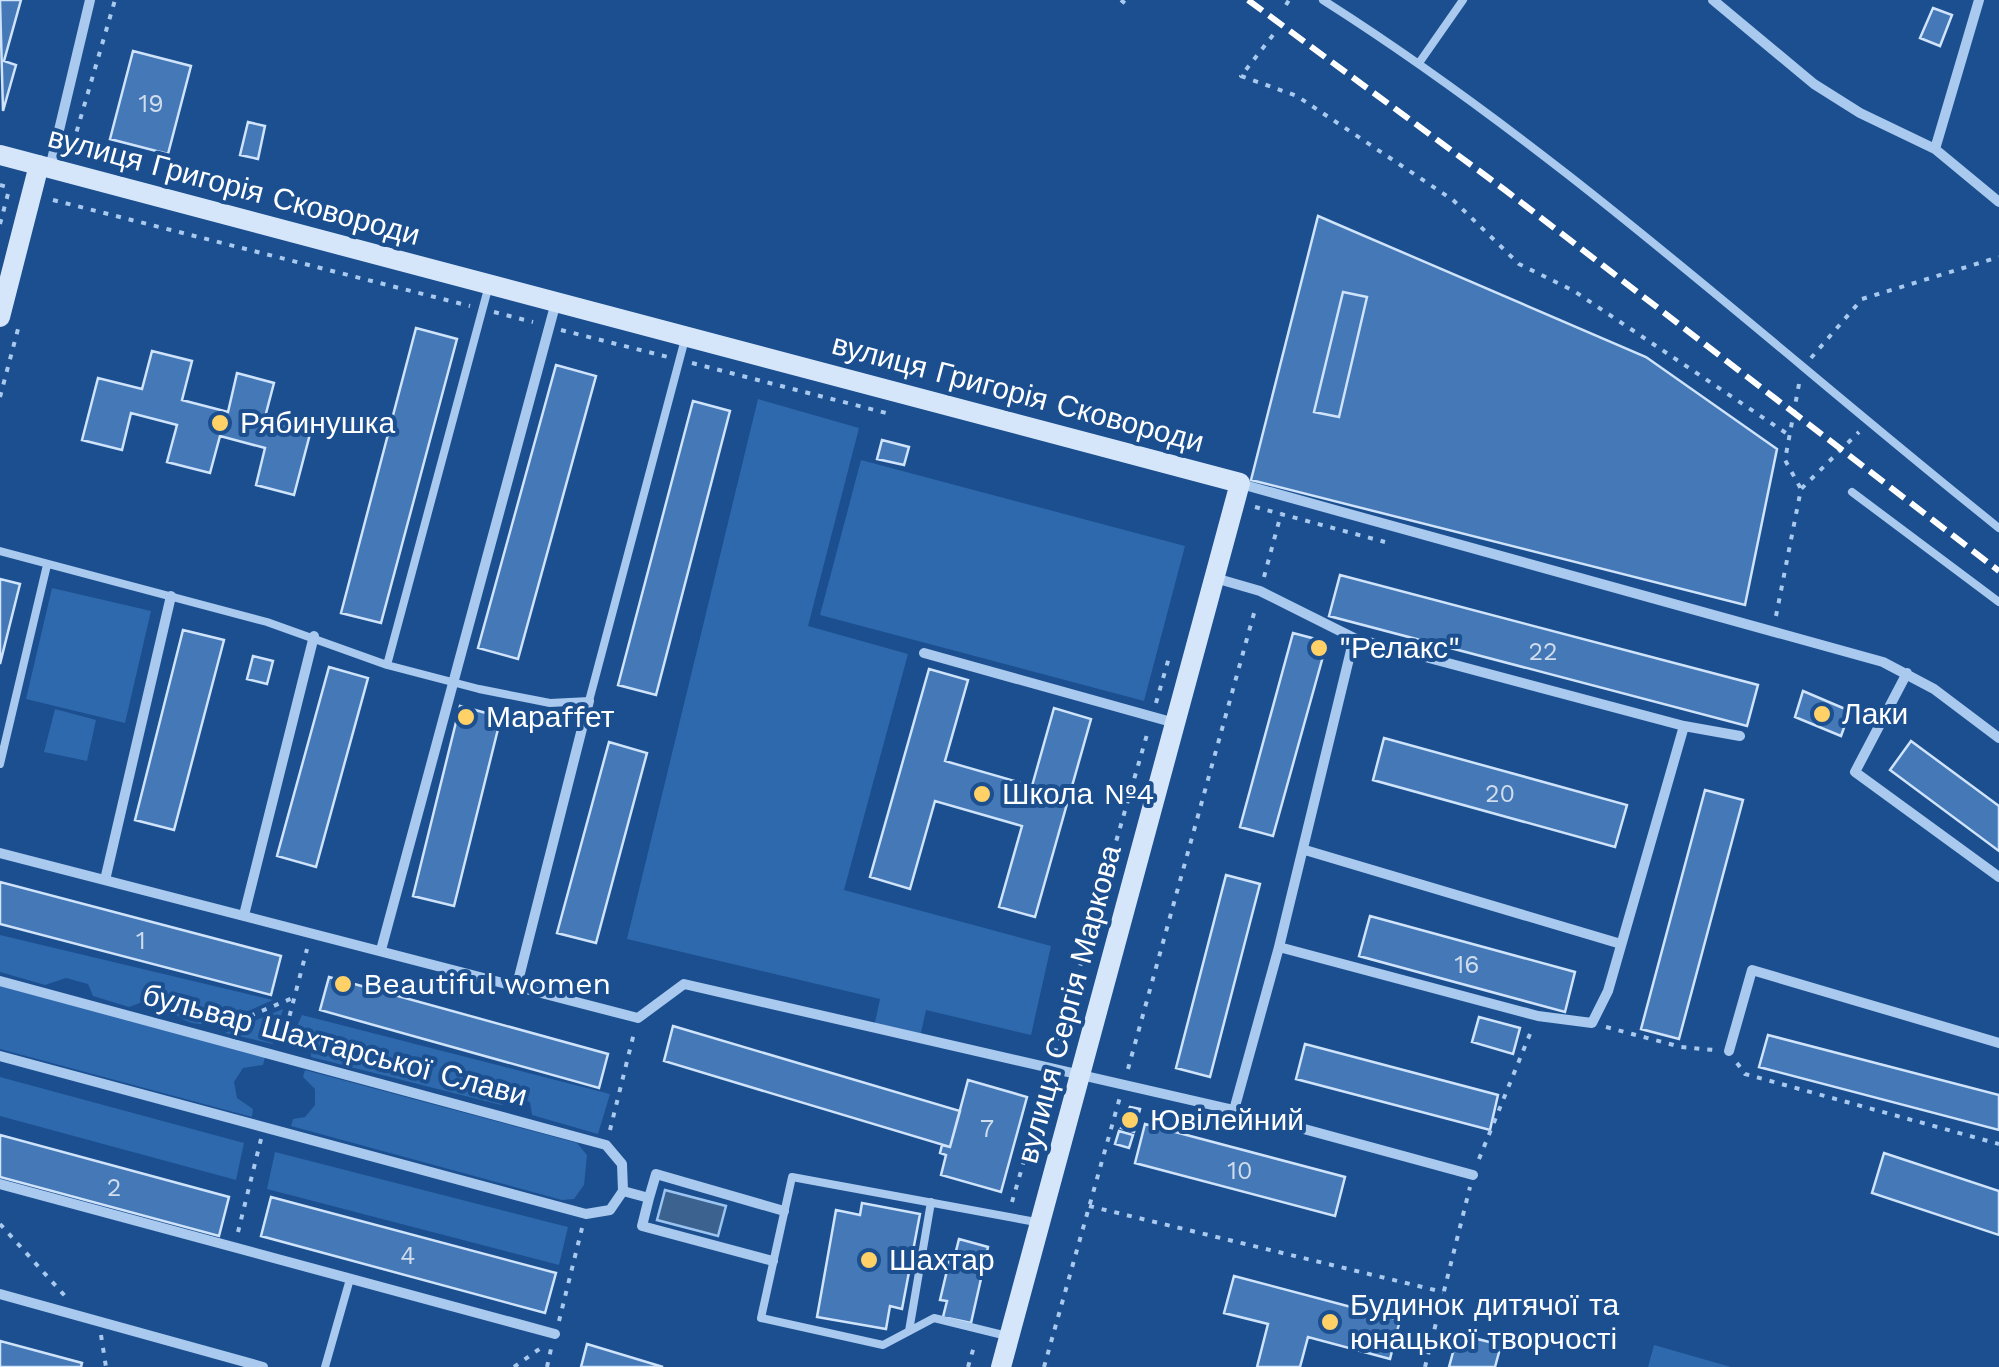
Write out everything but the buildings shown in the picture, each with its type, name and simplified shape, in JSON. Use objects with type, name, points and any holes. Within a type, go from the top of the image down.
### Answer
[{"type":"street","points":[[0,317],[90,0]]},
{"type":"street","points":[[1713,0],[1814,84],[1860,113],[1935,149],[1999,202]]},
{"type":"street","points":[[1935,149],[1979,0]]},
{"type":"street","name":"вулиця Григорія Сковороди","points":[[0,156],[686,335],[1242,494],[1773,630],[1907,673],[1999,738]]},
{"type":"street","points":[[381,950],[556,302]]},
{"type":"street","name":"вулиця Сергія Маркова","points":[[1001,1367],[1215,578],[1242,494]]},
{"type":"street","points":[[1215,578],[1260,590],[1354,638],[1684,726],[1740,736]]},
{"type":"street","points":[[105,880],[171,596]]},
{"type":"street","points":[[244,915],[314,636]]},
{"type":"street","points":[[1234,1110],[1305,850],[1354,638]]},
{"type":"street","points":[[924,653],[1176,724]]},
{"type":"street","points":[[1907,673],[1856,772],[1999,877]]},
{"type":"street","points":[[518,986],[590,701]]},
{"type":"street","points":[[1279,946],[1538,1016],[1592,1023],[1608,991],[1684,726]]},
{"type":"street","points":[[1305,850],[1621,944]]},
{"type":"street","points":[[0,854],[638,1018],[684,984],[1124,1083],[1473,1175]]},
{"type":"street","points":[[1729,1051],[1752,970],[1999,1043]]},
{"type":"street","name":"бульвар Шахтарської Слави","points":[[0,981],[606,1145]]},
{"type":"street","points":[[0,1056],[586,1214],[610,1210],[623,1191],[622,1164],[606,1145]]},
{"type":"street","points":[[773,1261],[642,1226],[656,1174],[784,1210]]},
{"type":"street","points":[[0,1184],[555,1334]]},
{"type":"street","points":[[623,1191],[649,1198]]},
{"type":"street","points":[[0,1294],[263,1367]]},
{"type":"lane","points":[[1323,0],[1419,63],[1621,217],[1999,528]]},
{"type":"lane","points":[[1419,63],[1463,0]]},
{"type":"lane","points":[[387,665],[489,285]]},
{"type":"lane","points":[[0,551],[314,636],[387,665],[550,703],[590,701],[686,335]]},
{"type":"lane","points":[[1852,492],[1999,602]]},
{"type":"lane","points":[[0,764],[47,565]]},
{"type":"lane","points":[[1010,1337],[934,1318],[883,1345],[761,1318],[792,1177],[1041,1222]]},
{"type":"lane","points":[[909,1331],[931,1202]]},
{"type":"lane","points":[[324,1367],[350,1279]]},
{"type":"path","points":[[71,147],[79,134],[114,0]]},
{"type":"path","points":[[1121,0],[1128,6]]},
{"type":"path","points":[[1272,35],[1240,76],[1297,96],[1452,200],[1518,264],[1574,291],[1790,435]]},
{"type":"path","points":[[0,224],[10,188]]},
{"type":"path","points":[[52,200],[891,414]]},
{"type":"path","points":[[1801,488],[1785,460],[1802,369],[1862,299],[1999,258]]},
{"type":"path","points":[[1773,630],[1801,488],[1868,423]]},
{"type":"path","points":[[1242,494],[1282,514],[1397,546]]},
{"type":"path","points":[[1044,1367],[1282,514]]},
{"type":"path","points":[[1008,1216],[1174,643]]},
{"type":"path","points":[[280,1056],[311,933]]},
{"type":"path","points":[[205,1035],[295,997]]},
{"type":"path","points":[[606,1145],[638,1018]]},
{"type":"path","points":[[1592,1023],[1681,1046],[1729,1051],[1745,1074],[1999,1144]]},
{"type":"path","points":[[234,1250],[263,1130]]},
{"type":"path","points":[[1089,1206],[1444,1292]]},
{"type":"path","points":[[555,1334],[586,1214]]},
{"type":"path","points":[[0,1224],[85,1318]]},
{"type":"path","points":[[98,1321],[106,1367]]},
{"type":"path","points":[[968,1367],[979,1329]]},
{"type":"path","points":[[514,1367],[554,1340],[547,1367]]},
{"type":"shaded area","points":[[758,399],[859,428],[808,626],[908,654],[844,890],[1051,946],[1031,1035],[926,1010],[920,1037],[874,1027],[880,999],[627,939]]},
{"type":"shaded area","points":[[861,460],[1185,546],[1144,701],[820,615]]},
{"type":"shaded area","points":[[52,588],[151,611],[125,723],[26,699]]},
{"type":"shaded area","points":[[55,709],[96,720],[87,761],[44,752]]},
{"type":"shaded area","points":[[0,935],[273,1000],[216,1022],[189,1022],[166,1003],[148,1000],[129,1007],[93,996],[88,984],[66,978],[45,985],[0,972]]},
{"type":"shaded area","points":[[0,986],[265,1057],[263,1065],[243,1068],[234,1082],[237,1098],[253,1109],[252,1117],[0,1049]]},
{"type":"shaded area","points":[[283,1009],[273,1044],[225,1033]]},
{"type":"shaded area","points":[[302,1015],[610,1094],[598,1134],[532,1115],[530,1102],[518,1099],[501,1105],[311,1057],[311,1047],[291,1039]]},
{"type":"shaded area","points":[[305,1070],[577,1143],[587,1155],[584,1185],[574,1199],[562,1200],[291,1126],[293,1119],[305,1117],[315,1105],[315,1089],[303,1077]]},
{"type":"shaded area","points":[[0,1077],[244,1143],[236,1180],[0,1116]]},
{"type":"shaded area","points":[[275,1152],[568,1227],[559,1265],[267,1189]]},
{"type":"shaded area","points":[[665,1190],[726,1206],[718,1236],[657,1220]]},
{"type":"shaded area","points":[[1654,1345],[1731,1367],[1648,1367]]},
{"type":"railway","points":[[1248,0],[1505,190],[1999,571]]},
{"type":"place","name":"Рябинушка","points":[[220,423]]},
{"type":"place","name":"\"Релакс\"","points":[[1319,648]]},
{"type":"place","name":"Лаки","points":[[1822,714]]},
{"type":"place","name":"Мараffет","points":[[466,717]]},
{"type":"place","name":"Школа №4","points":[[982,794]]},
{"type":"place","name":"Beautiful women","points":[[343,984]]},
{"type":"place","name":"Ювілейний","points":[[1130,1120]]},
{"type":"place","name":"Шахтар","points":[[869,1260]]},
{"type":"place","name":"Будинок дитячої та юнацької творчості","points":[[1330,1322]]}]
